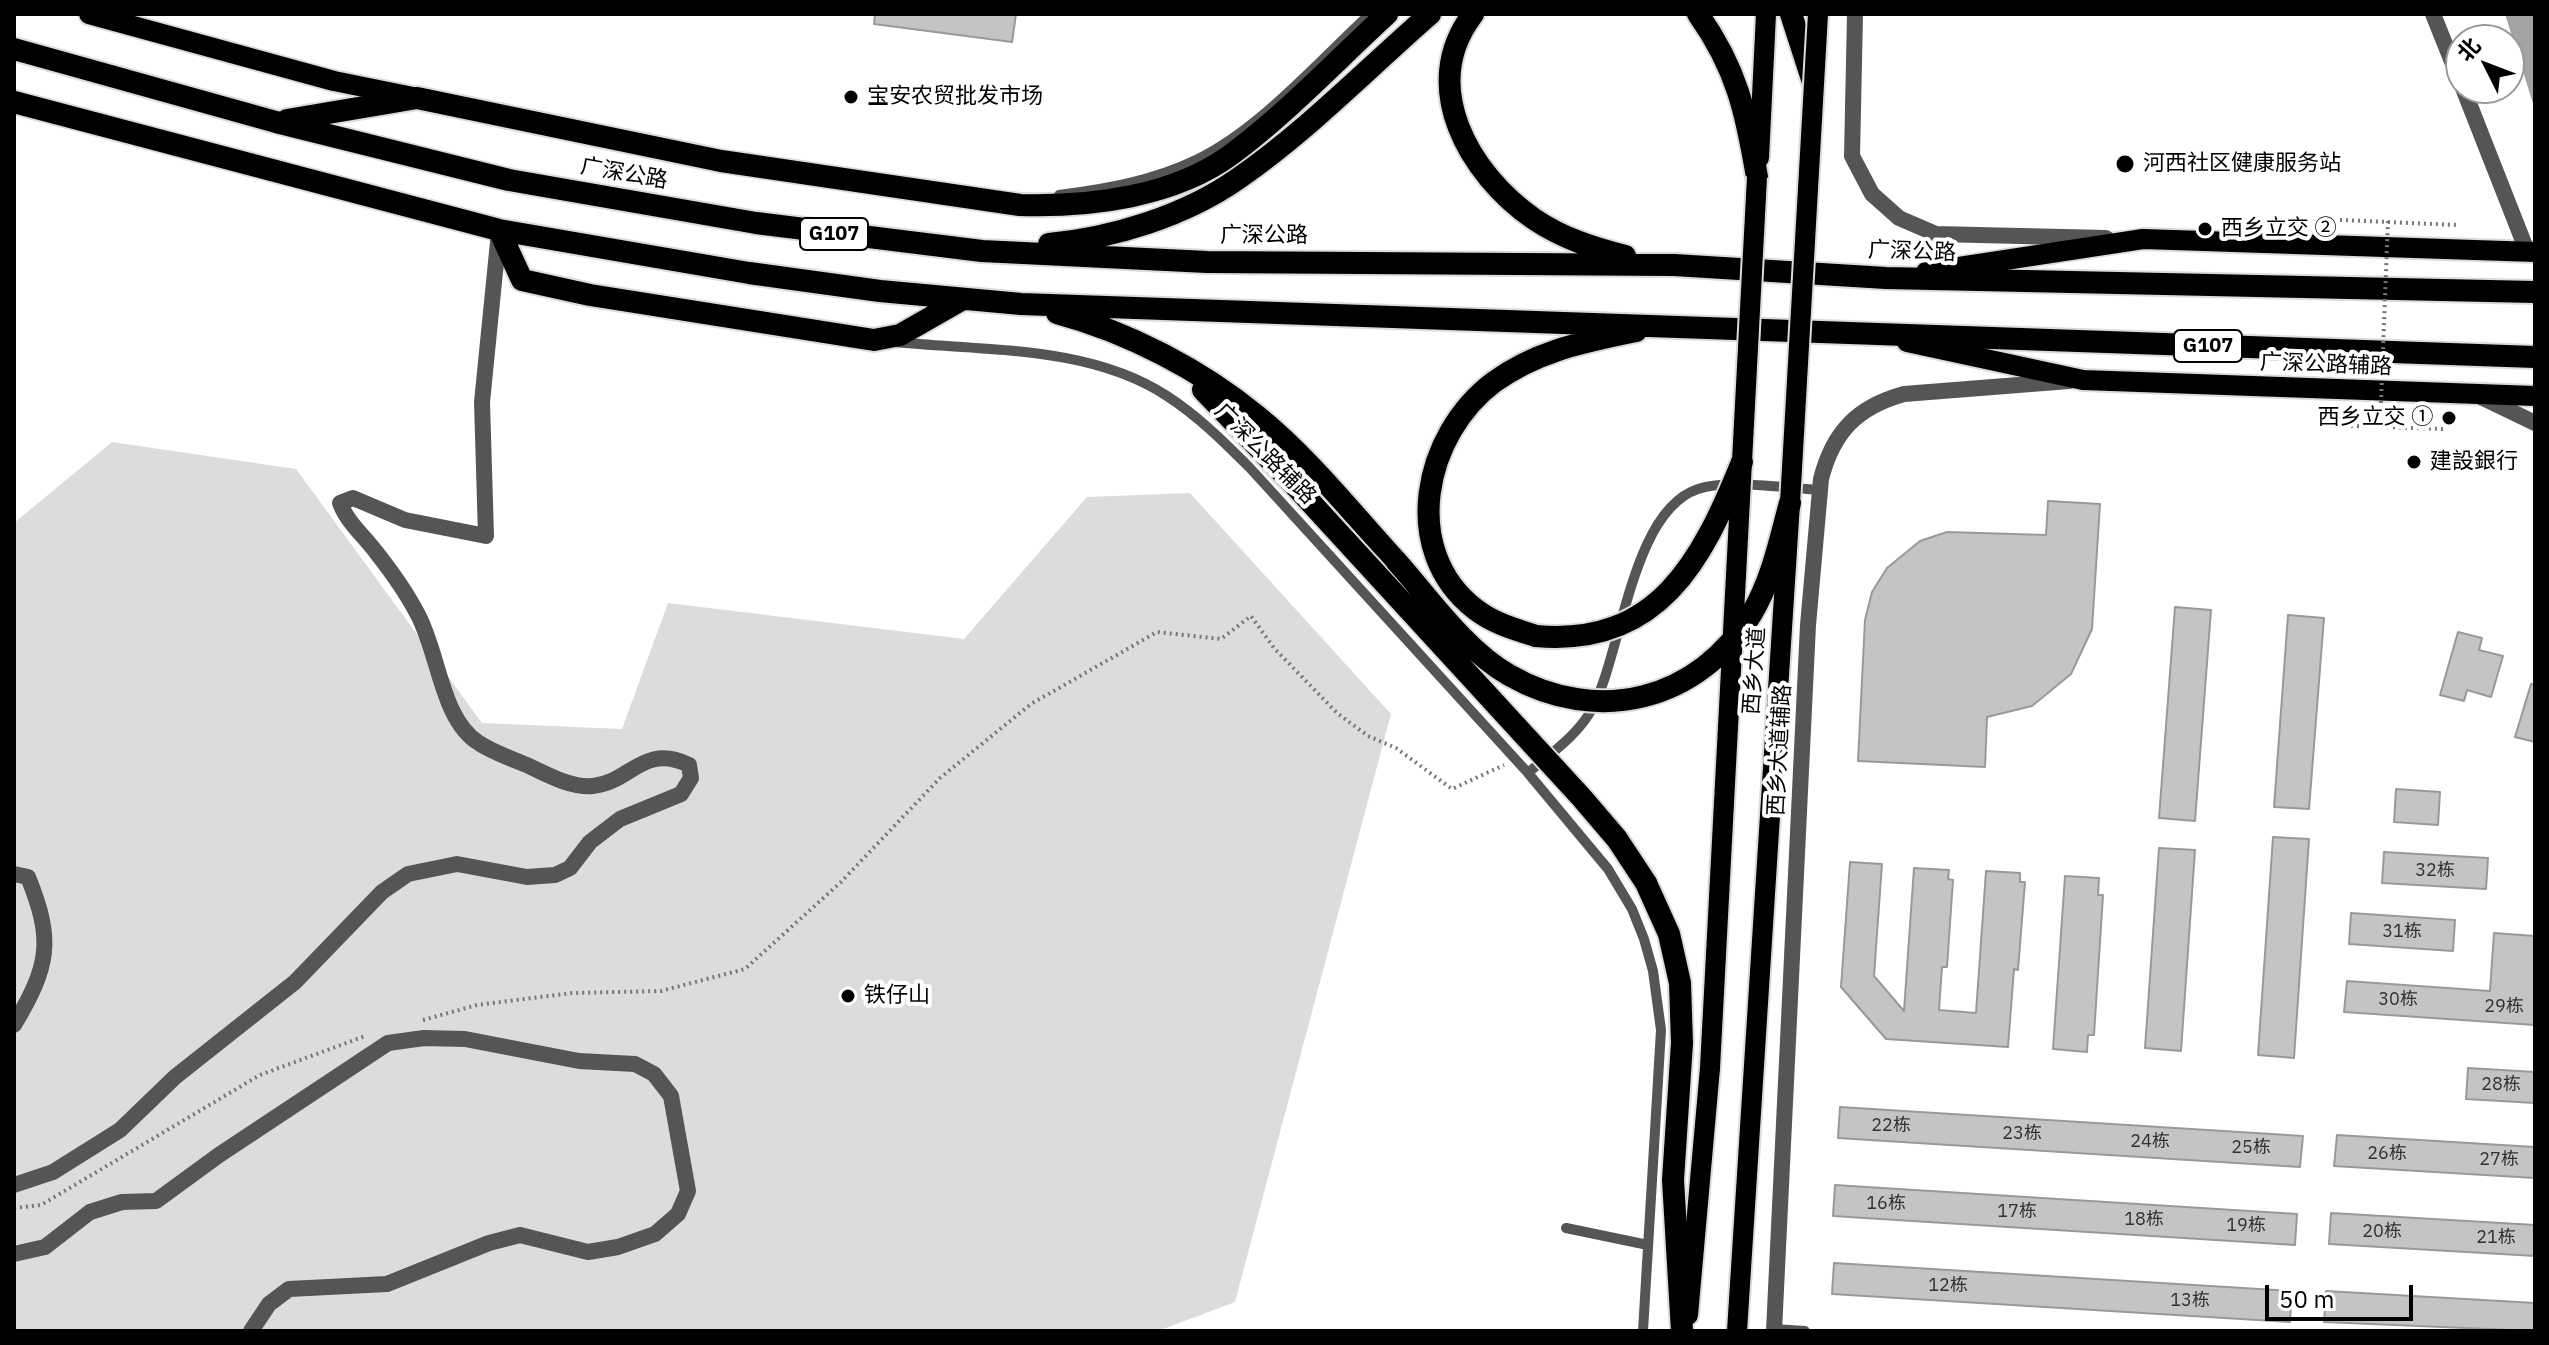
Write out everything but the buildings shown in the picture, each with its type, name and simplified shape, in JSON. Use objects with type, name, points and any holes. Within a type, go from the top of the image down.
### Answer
[{"type":"highway","points":[[276,122],[417,98],[721,161],[1020,205],[1069,206],[1141,193],[1186,179],[1230,155],[1387,14]]},
{"type":"highway","points":[[982,251],[1071,242],[1125,230],[1172,213],[1237,180],[1430,14]]},
{"type":"highway","points":[[1473,14],[1461,30],[1451,59],[1449,95],[1456,125],[1470,155],[1488,179],[1535,220],[1568,238],[1625,256],[1674,265]]},
{"type":"highway","points":[[1698,14],[1734,74],[1744,103],[1757,177]]},
{"type":"highway","points":[[1791,14],[1815,91]]},
{"type":"highway","name":"广深公路","points":[[14,49],[276,122],[509,180],[843,235],[982,251],[1207,262],[1674,265],[1886,278],[2535,292]]},
{"type":"highway","name":"G107","points":[[14,102],[499,230],[749,273],[963,299],[1021,304],[1671,324],[1880,336],[2535,357]]},
{"type":"highway","points":[[499,230],[522,280],[590,295],[874,340],[900,335],[963,299]]},
{"type":"highway","points":[[1021,304],[1075,318],[1177,363],[1256,415],[1292,448],[1476,649],[1506,674],[1541,691],[1581,701],[1622,702],[1661,692],[1699,671],[1731,644],[1754,610],[1774,561],[1790,503]]},
{"type":"highway","points":[[1671,324],[1556,349],[1518,366],[1491,385],[1463,412],[1445,440],[1433,468],[1428,502],[1430,532],[1452,587],[1475,609],[1501,626],[1536,636],[1569,639],[1605,633],[1637,617],[1668,592],[1705,545],[1742,462]]},
{"type":"highway","points":[[1177,363],[1301,492],[1582,798],[1617,839],[1646,883],[1669,934],[1680,983],[1682,1043],[1673,1180],[1685,1331]]},
{"type":"main road","points":[[89,14],[334,81],[417,98]]},
{"type":"main road","name":"西乡大道","points":[[1685,1331],[1710,1068],[1766,14]]},
{"type":"main road","name":"西乡大道","points":[[1737,1331],[1818,14]]},
{"type":"main road","points":[[1886,278],[2143,239],[2531,252]]},
{"type":"main road","name":"广深公路辅路","points":[[1880,336],[2083,380],[2535,396]]},
{"type":"street","points":[[1855,14],[1852,156],[1872,194],[1899,218],[1936,234],[2143,239]]},
{"type":"street","points":[[2433,14],[2445,44]]},
{"type":"street","points":[[2469,104],[2531,252]]},
{"type":"street","points":[[14,1185],[53,1172],[120,1130],[175,1077],[295,982],[382,892],[408,874],[457,864],[527,877],[555,875],[570,868],[590,842],[620,819],[681,794],[691,778],[689,765],[671,756],[651,759],[594,786],[562,781],[478,743],[461,729],[450,708],[435,651],[417,613],[340,503],[353,498],[405,520],[486,536],[482,402],[499,230]]},
{"type":"street","name":"西乡大道辅路","points":[[1774,1330],[1808,625],[1820,490],[1826,458],[1836,440],[1860,411],[1879,401],[1904,394],[2083,380]]},
{"type":"street","points":[[2474,394],[2535,423]]},
{"type":"street","points":[[14,874],[28,877],[44,918],[47,953],[14,1025]]},
{"type":"street","points":[[14,1254],[45,1247],[90,1212],[122,1202],[156,1201],[219,1155],[388,1043],[424,1038],[465,1039],[579,1061],[635,1064],[654,1074],[671,1096],[688,1191],[678,1214],[655,1234],[618,1247],[588,1252],[520,1235],[489,1243],[387,1284],[289,1289],[269,1304],[251,1331]]},
{"type":"lane","points":[[880,185],[1044,195],[1121,186],[1162,173],[1197,160],[1249,124],[1370,14]]},
{"type":"lane","name":"广深公路辅路","points":[[874,340],[1079,359],[1120,373],[1166,395],[1212,431],[1250,468],[1528,773]]},
{"type":"lane","points":[[1643,1331],[1661,1030],[1653,971],[1632,909],[1608,869],[1528,773],[1579,728],[1593,707],[1638,568],[1671,507],[1686,494],[1714,486],[1820,490]]},
{"type":"lane","points":[[1566,1228],[1648,1245]]},
{"type":"lane","points":[[1774,1330],[1805,1331]]},
{"type":"path","points":[[2316,219],[2458,225]]},
{"type":"path","points":[[2380,427],[2388,221]]},
{"type":"path","points":[[2321,425],[2444,429]]},
{"type":"path","points":[[418,1021],[491,1003],[573,993],[661,991],[745,969],[841,882],[940,778],[1031,704],[1157,632],[1221,639],[1251,616],[1274,648],[1337,713],[1368,736],[1396,748],[1452,789],[1516,760]]},
{"type":"path","points":[[14,1208],[41,1205],[260,1075],[374,1034]]},
{"type":"shaded area","points":[[2505,14],[2535,14],[2535,110],[2525,78],[2525,24],[2508,24]]},
{"type":"shaded area","points":[[112,442],[296,469],[482,723],[622,729],[668,603],[964,639],[1087,497],[1190,493],[1391,714],[1235,1302],[1158,1331],[14,1331],[14,523]]},
{"type":"place","name":"宝安农贸批发市场","points":[[851,97]]},
{"type":"place","name":"河西社区健康服务站","points":[[2125,164]]},
{"type":"place","name":"西乡立交 ②","points":[[2205,229]]},
{"type":"place","name":"西乡立交 ①","points":[[2449,418]]},
{"type":"place","name":"建設銀行","points":[[2414,462]]},
{"type":"place","name":"铁仔山","points":[[848,996]]}]
